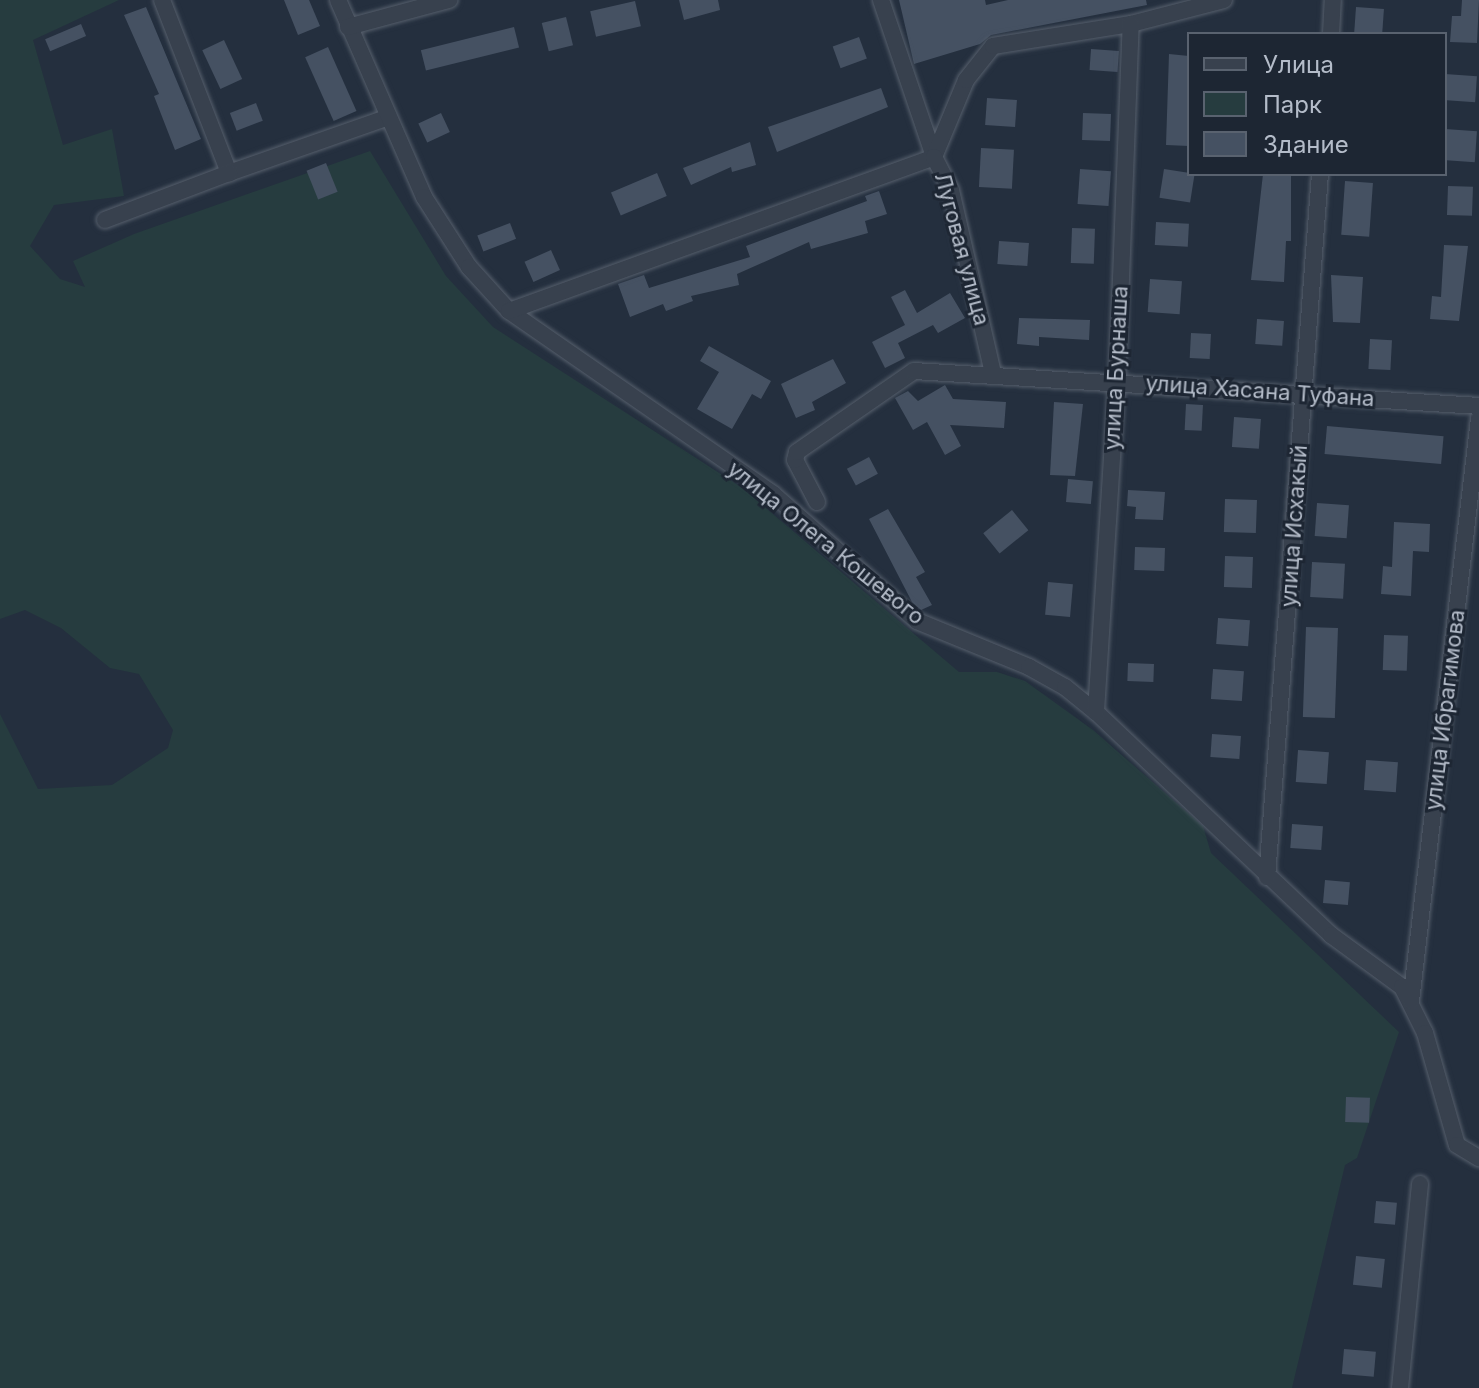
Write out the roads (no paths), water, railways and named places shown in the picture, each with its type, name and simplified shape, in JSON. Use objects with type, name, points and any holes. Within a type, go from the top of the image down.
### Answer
[{"type":"street","points":[[162,0],[229,173]]},
{"type":"street","name":"улица Олега Кошевого","points":[[338,0],[386,118],[432,209],[469,267],[509,311],[773,494],[917,621],[1029,667],[1096,712],[1267,877],[1331,935],[1402,987],[1411,1001]]},
{"type":"street","points":[[348,27],[449,0]]},
{"type":"street","points":[[881,0],[934,157]]},
{"type":"street","points":[[934,157],[966,80],[993,46],[1131,24],[1224,0]]},
{"type":"street","points":[[1331,32],[1333,0]]},
{"type":"street","name":"улица Бурнаша","points":[[1096,712],[1117,382],[1131,24]]},
{"type":"street","points":[[105,220],[386,118]]},
{"type":"street","name":"Луговая улица","points":[[509,311],[934,157],[951,190],[993,374]]},
{"type":"street","name":"улица Исхакый","points":[[1267,877],[1320,176]]},
{"type":"street","points":[[817,502],[795,460],[809,442],[904,375],[993,374]]},
{"type":"street","name":"улица Хасана Туфана","points":[[993,374],[1479,406]]},
{"type":"street","name":"улица Ибрагимова","points":[[1411,1001],[1479,419]]},
{"type":"street","points":[[1411,1001],[1457,1145],[1479,1158]]},
{"type":"street","points":[[1400,1388],[1420,1184]]}]
